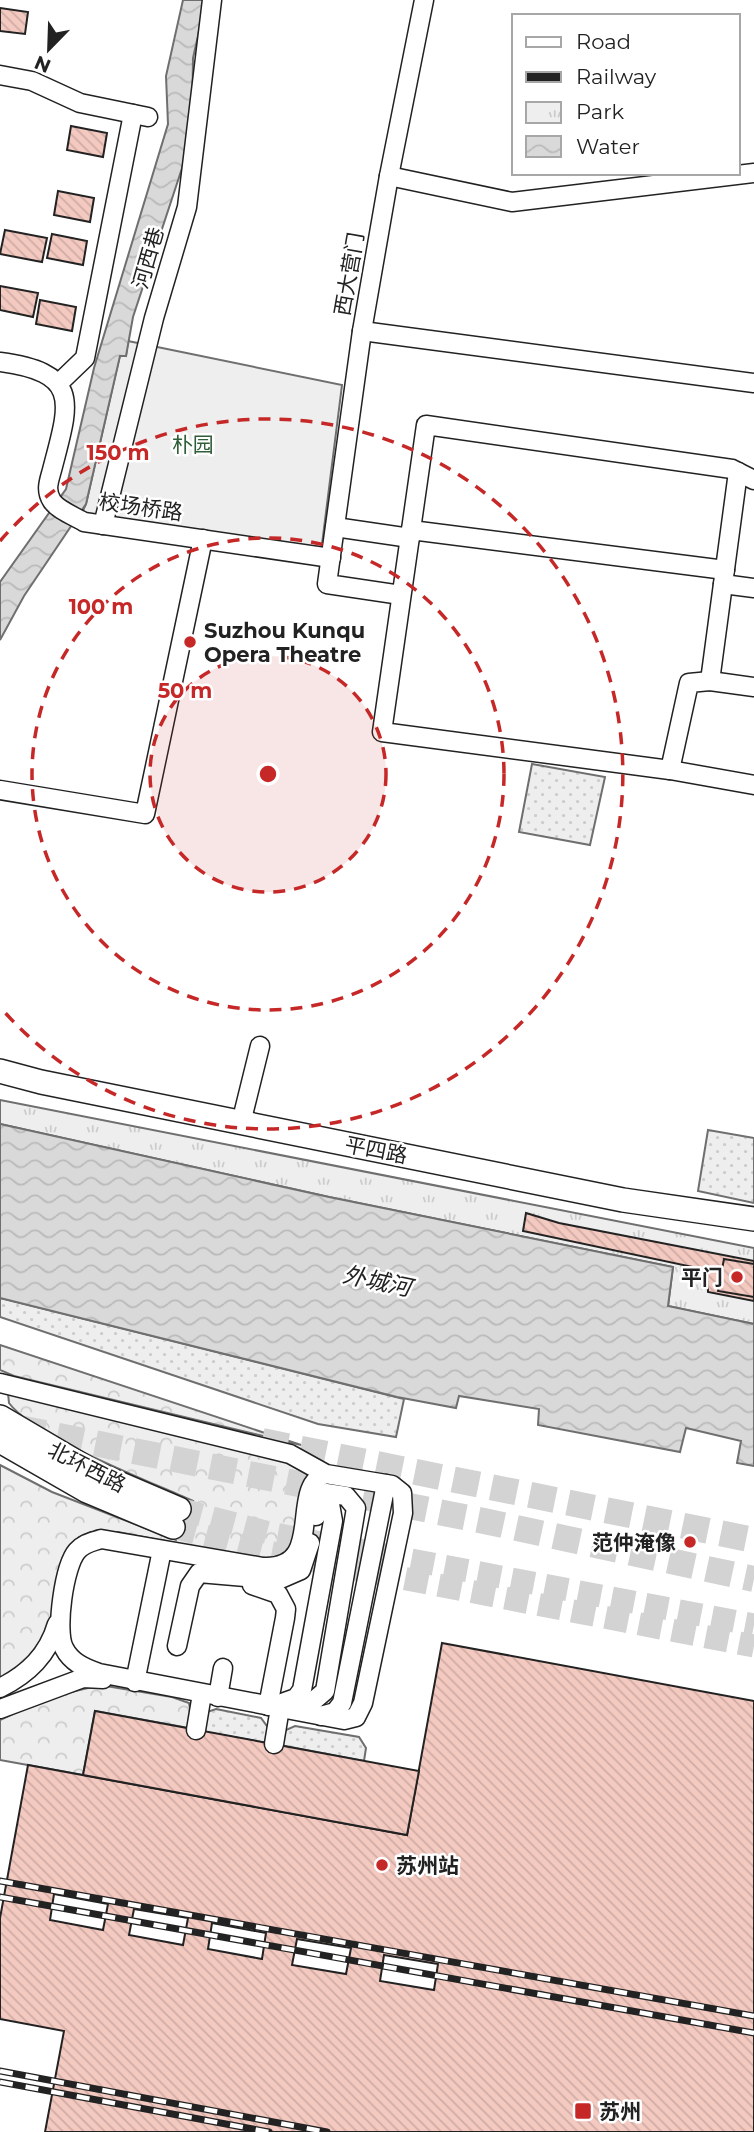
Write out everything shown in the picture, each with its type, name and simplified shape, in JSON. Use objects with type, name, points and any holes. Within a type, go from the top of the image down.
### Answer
[{"type":"main road","name":"平四路","points":[[0,1071],[41,1083],[623,1200],[754,1219]]},
{"type":"main road","name":"北环西路","points":[[0,1417],[176,1518],[87,1491],[3,1445]]},
{"type":"street","name":"河西巷","points":[[103,525],[154,318],[187,207],[212,0]]},
{"type":"street","name":"西大营门","points":[[401,595],[327,584],[362,331],[389,176],[425,0]]},
{"type":"street","points":[[0,75],[32,81],[80,103],[140,115],[85,358],[59,383],[34,367],[0,362]]},
{"type":"street","points":[[389,176],[512,202],[737,175]]},
{"type":"street","points":[[362,331],[754,383]]},
{"type":"street","name":"校场桥路","points":[[59,383],[67,411],[47,489],[53,503],[83,522],[331,558]]},
{"type":"street","points":[[709,681],[724,578],[746,476],[732,469],[426,425],[382,733],[670,770],[754,785]]},
{"type":"street","points":[[335,527],[410,534],[724,578],[754,589]]},
{"type":"street","points":[[5,792],[145,814],[203,539]]},
{"type":"street","points":[[670,770],[689,683],[709,681],[754,687]]},
{"type":"street","points":[[241,1123],[260,1046]]},
{"type":"street","points":[[0,1383],[290,1454],[326,1474],[386,1484],[402,1493],[404,1508],[362,1709],[349,1720],[131,1681],[88,1670],[70,1657],[61,1640],[61,1611],[69,1569],[75,1553],[87,1543],[102,1539],[263,1567],[282,1567],[289,1563],[298,1550],[321,1494]]},
{"type":"street","points":[[274,1744],[274,1707],[286,1609],[278,1594],[248,1584],[206,1581],[196,1588],[180,1647],[194,1578],[208,1572],[278,1580],[301,1570],[306,1561],[321,1494],[317,1478],[326,1474]]},
{"type":"street","points":[[274,1707],[291,1701],[302,1690],[334,1521],[330,1504],[321,1494]]},
{"type":"street","points":[[131,1681],[162,1550]]},
{"type":"street","points":[[0,1688],[26,1672],[43,1655],[61,1611]]},
{"type":"street","points":[[196,1730],[223,1668]]},
{"type":"street","points":[[0,1709],[83,1678],[131,1681]]},
{"type":"green space","name":"朴园","points":[[128,341],[342,385],[321,552],[80,517],[86,504],[120,355],[126,356]]},
{"type":"green space","points":[[532,764],[605,777],[590,845],[519,832]]},
{"type":"green space","points":[[0,1100],[754,1248],[754,1324],[668,1306],[673,1267],[329,1197],[0,1124]]},
{"type":"green space","points":[[708,1130],[754,1138],[754,1203],[698,1191]]},
{"type":"green space","points":[[0,1298],[404,1399],[396,1437],[318,1424],[0,1317]]},
{"type":"green space","points":[[0,1345],[301,1445],[14,1376],[0,1370]]},
{"type":"green space","points":[[8,1393],[279,1457],[310,1473],[296,1543],[281,1559],[260,1560],[118,1532],[91,1532],[79,1537],[71,1545],[57,1608],[40,1651],[0,1683],[0,1465],[52,1492],[176,1540],[193,1501],[95,1458],[42,1430],[9,1403]]},
{"type":"green space","points":[[100,1685],[172,1697],[189,1703],[194,1729],[95,1711],[83,1775],[0,1760],[0,1720],[47,1698]]},
{"type":"green space","points":[[216,1709],[261,1718],[269,1729],[267,1743],[200,1731],[207,1712]]},
{"type":"green space","points":[[295,1726],[359,1737],[366,1748],[364,1761],[280,1745],[286,1730]]},
{"type":"water","points":[[183,0],[206,0],[193,58],[192,125],[188,150],[133,317],[126,356],[120,356],[86,504],[24,596],[0,640],[0,582],[66,489],[94,368],[168,124],[166,76]]},
{"type":"water","name":"外城河","points":[[0,1124],[329,1197],[673,1267],[668,1306],[754,1324],[754,1466],[737,1463],[741,1441],[686,1428],[680,1452],[538,1425],[539,1409],[459,1396],[456,1408],[397,1397],[0,1298]]},
{"type":"building","points":[[0,8],[28,12],[25,34],[0,31]]},
{"type":"building","points":[[71,126],[107,133],[103,157],[67,150]]},
{"type":"building","points":[[58,191],[94,198],[90,222],[54,215]]},
{"type":"building","points":[[5,230],[47,238],[42,262],[0,254]]},
{"type":"building","points":[[52,234],[87,241],[83,265],[47,258]]},
{"type":"building","points":[[0,286],[38,293],[33,317],[0,310]]},
{"type":"building","points":[[40,300],[76,307],[72,331],[36,324]]},
{"type":"building","points":[[526,1213],[559,1223],[754,1261],[754,1301],[708,1292],[707,1270],[523,1231]]},
{"type":"building","name":"平门","points":[[724,1259],[754,1264],[754,1297],[718,1291]]},
{"type":"building","name":"苏州站","points":[[442,1643],[754,1701],[754,2132],[45,2132],[64,2031],[0,2019],[0,1918],[28,1765],[407,1835]],"holes":[[[54,1894],[108,1904],[103,1930],[50,1920]],[[134,1909],[188,1918],[183,1945],[129,1935]],[[212,1923],[266,1933],[262,1959],[208,1949]],[[297,1939],[351,1948],[346,1974],[292,1965]],[[384,1955],[438,1964],[434,1990],[380,1981]]]},
{"type":"building","points":[[95,1711],[419,1771],[407,1835],[83,1775]]},
{"type":"tunnel","points":[[19,1428],[484,1521],[754,1579]]},
{"type":"tunnel","points":[[262,1441],[754,1540]]},
{"type":"tunnel","points":[[179,1509],[269,1533],[754,1625]]},
{"type":"tunnel","points":[[173,1527],[262,1551],[754,1646]]},
{"type":"railway","points":[[0,1881],[754,2016]]},
{"type":"railway","points":[[0,1897],[754,2033]]},
{"type":"railway","points":[[0,2071],[327,2132]]},
{"type":"railway","points":[[0,2082],[269,2132]]},
{"type":"place","name":"Suzhou Kunqu Opera Theatre","points":[[190,642]]},
{"type":"place","name":"平门","points":[[737,1277]]},
{"type":"place","name":"范仲淹像","points":[[690,1542]]},
{"type":"place","name":"苏州站","points":[[382,1865]]},
{"type":"place","name":"苏州","points":[[583,2111]]}]
